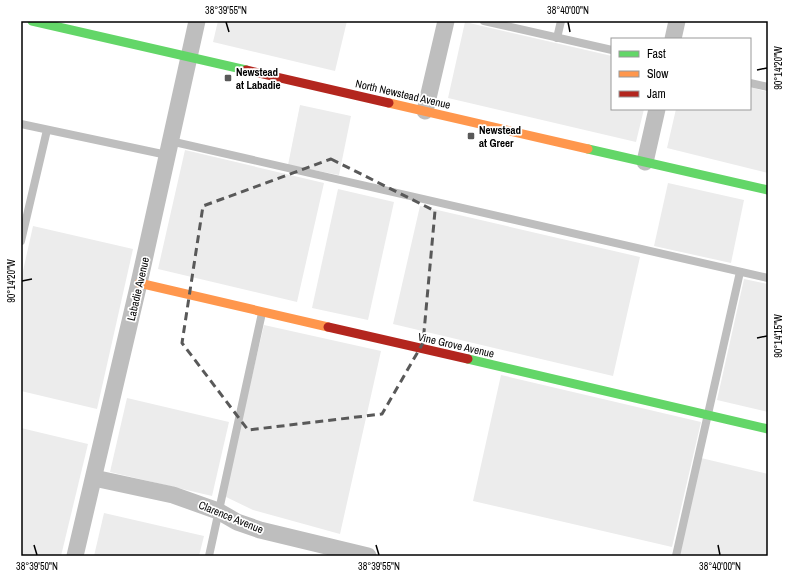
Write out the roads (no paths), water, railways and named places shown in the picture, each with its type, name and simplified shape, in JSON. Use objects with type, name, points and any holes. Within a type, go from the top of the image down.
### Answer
[{"type":"street","name":"North Newstead Avenue","points":[[32,21],[768,190]]},
{"type":"street","name":"Labadie Avenue","points":[[75,556],[139,283],[197,21]]},
{"type":"street","points":[[425,111],[446,21]]},
{"type":"street","points":[[673,38],[677,21]]},
{"type":"street","points":[[645,162],[657,110]]},
{"type":"street","name":"Vine Grove Avenue","points":[[139,283],[768,429]]},
{"type":"street","name":"Clarence Avenue","points":[[94,478],[173,495],[218,511],[237,522],[260,530],[368,556]]},
{"type":"lane","points":[[73,30],[75,21]]},
{"type":"lane","points":[[484,21],[611,50]]},
{"type":"lane","points":[[558,38],[561,21]]},
{"type":"lane","points":[[751,83],[768,87]]},
{"type":"lane","points":[[21,124],[47,130],[169,148],[768,278]]},
{"type":"lane","points":[[21,241],[47,130]]},
{"type":"lane","points":[[676,556],[740,272]]},
{"type":"lane","points":[[209,556],[262,312]]},
{"type":"place","name":"Newstead at Labadie","points":[[228,78]]},
{"type":"place","name":"Newstead at Greer","points":[[471,136]]}]
